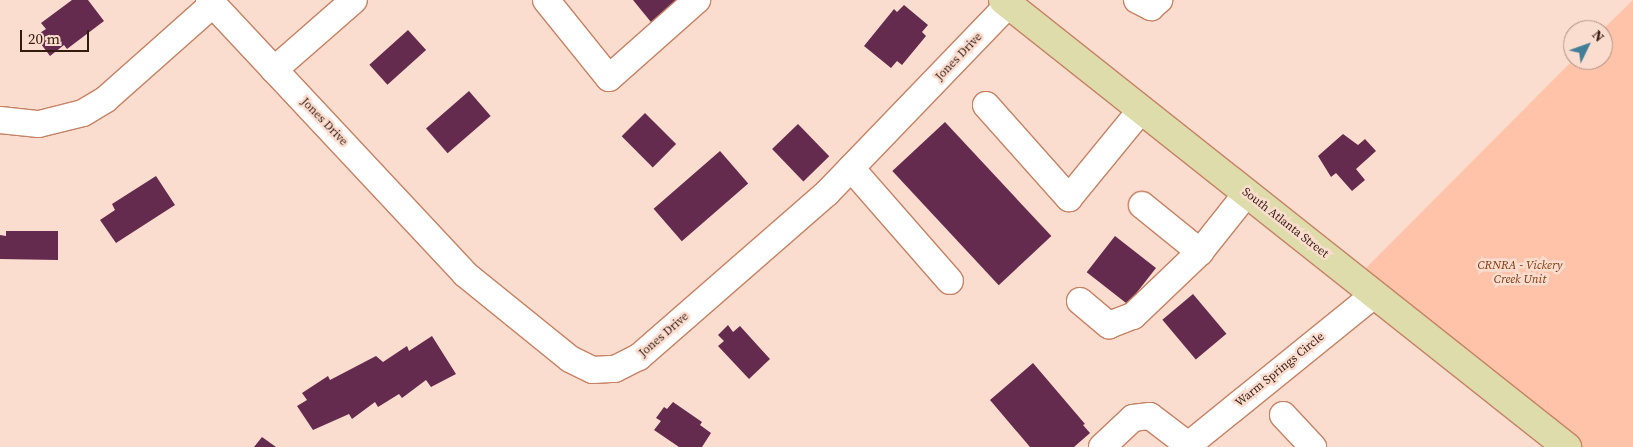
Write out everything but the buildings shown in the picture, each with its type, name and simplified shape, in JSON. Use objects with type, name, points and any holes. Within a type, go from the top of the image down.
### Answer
[{"type":"main road","name":"South Atlanta Street","points":[[1009,2],[1141,110],[1567,447]]},
{"type":"street","points":[[268,64],[354,0]]},
{"type":"street","points":[[546,0],[609,78],[697,0]]},
{"type":"street","points":[[1137,0],[1151,7],[1159,0]]},
{"type":"street","points":[[0,120],[38,124],[84,113],[106,99],[211,2]]},
{"type":"street","name":"Jones Drive","points":[[211,2],[388,188],[465,274],[570,359],[593,370],[616,369],[639,357],[851,168],[1009,2]]},
{"type":"street","points":[[986,105],[1070,198],[1141,110]]},
{"type":"street","points":[[851,168],[950,281]]},
{"type":"street","points":[[1080,301],[1109,325],[1133,316],[1200,252],[1247,193]]},
{"type":"street","points":[[1142,205],[1200,252]]},
{"type":"street","name":"Warm Springs Circle","points":[[1187,446],[1375,294]]},
{"type":"street","points":[[1283,415],[1313,447]]},
{"type":"street","points":[[1102,447],[1133,418],[1150,416],[1187,446]]},
{"type":"green space","name":"CRNRA - Vickery Creek Unit","points":[[1633,0],[1633,447],[1555,447],[1353,281],[1563,70],[1613,70],[1612,20]]}]
